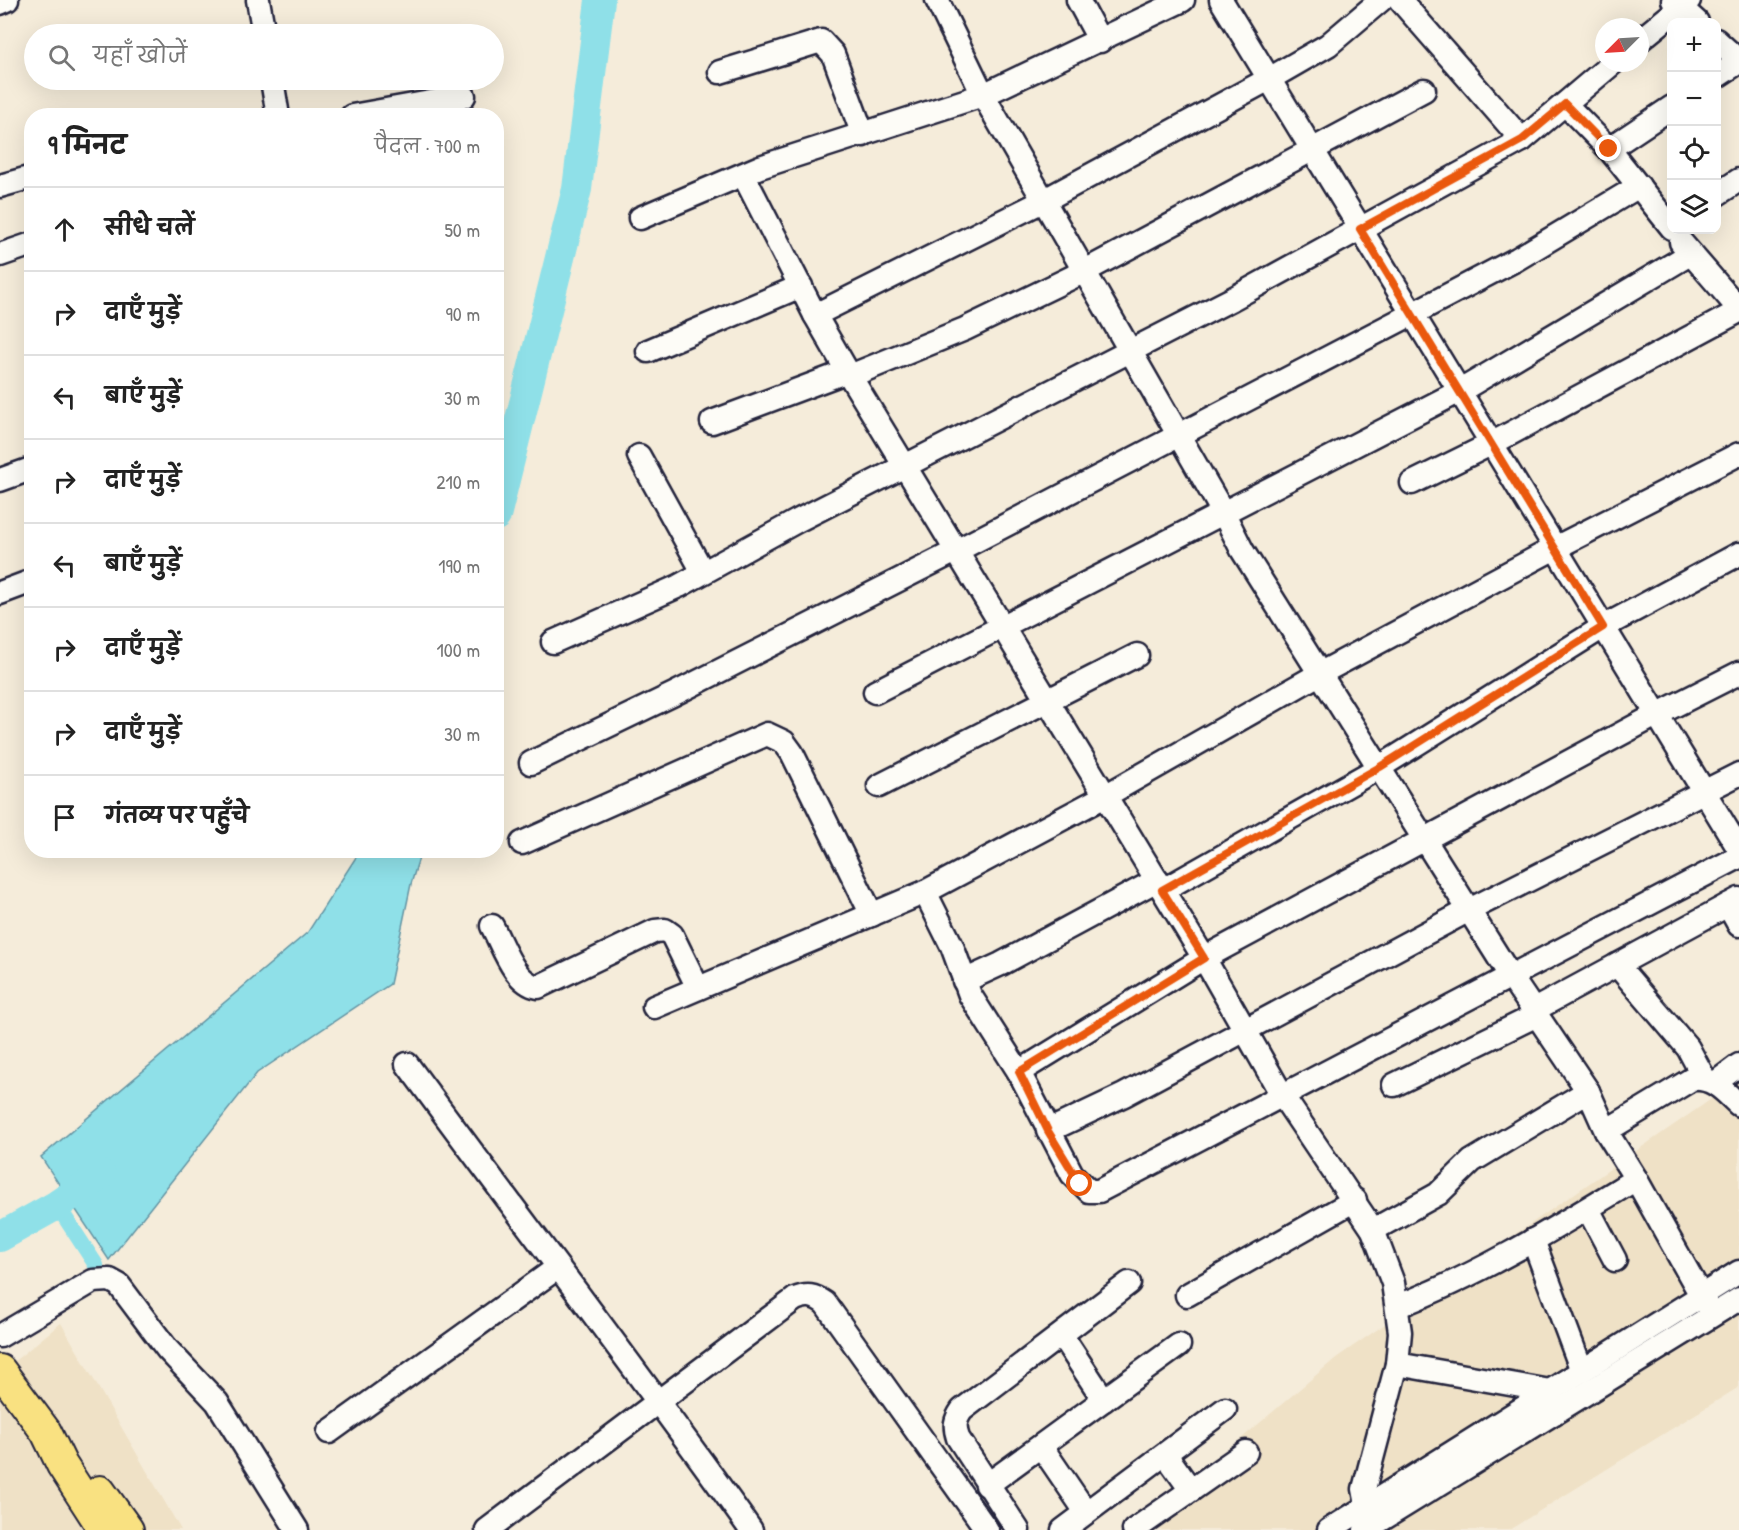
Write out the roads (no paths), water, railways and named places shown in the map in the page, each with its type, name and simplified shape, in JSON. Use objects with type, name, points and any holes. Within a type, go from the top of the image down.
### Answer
[{"type":"main road","points":[[0,1370],[45,1432],[62,1465],[104,1530]]},
{"type":"main road","points":[[45,1432],[67,1448],[80,1462],[128,1530]]},
{"type":"street","points":[[0,3],[7,0]]},
{"type":"street","points":[[258,0],[262,24]]},
{"type":"street","points":[[937,0],[982,95],[1179,435],[1242,550],[1511,977],[1588,1090],[1606,1131],[1636,1179],[1707,1306]]},
{"type":"street","points":[[1078,0],[1100,41]]},
{"type":"street","points":[[640,218],[744,176],[760,167],[982,95],[1100,41],[1182,0]]},
{"type":"street","points":[[1221,0],[1739,849]]},
{"type":"street","points":[[814,315],[1044,201],[1269,79],[1328,45],[1382,0]]},
{"type":"street","points":[[1400,0],[1522,140]]},
{"type":"street","points":[[1649,32],[1681,2],[1694,18]]},
{"type":"street","points":[[720,72],[821,41],[833,54],[863,135]]},
{"type":"street","points":[[1721,45],[1739,61],[1721,74]]},
{"type":"street","points":[[553,642],[680,586],[797,521],[1232,299],[1522,140],[1602,72]]},
{"type":"street","points":[[274,90],[277,108]]},
{"type":"street","points":[[712,422],[849,374],[964,329],[1083,272],[1424,90]]},
{"type":"street","points":[[397,108],[464,96]]},
{"type":"street","points":[[1565,104],[1609,149],[1667,223]]},
{"type":"street","points":[[1609,149],[1667,110]]},
{"type":"street","points":[[744,176],[814,315],[849,374],[1204,958],[1244,1032],[1282,1095],[1373,1230],[1393,1283],[1400,1332],[1397,1364],[1366,1477],[1364,1489],[1368,1521]]},
{"type":"street","points":[[0,186],[24,179]]},
{"type":"street","points":[[1721,192],[1739,180]]},
{"type":"street","points":[[531,764],[956,551],[1412,314],[1517,259],[1639,186]]},
{"type":"street","points":[[1412,483],[1491,444],[1736,303],[1690,254],[1675,234]]},
{"type":"street","points":[[0,255],[24,247]]},
{"type":"street","points":[[875,692],[1460,391],[1690,254]]},
{"type":"street","points":[[648,351],[801,286]]},
{"type":"street","points":[[654,1007],[925,892],[1105,796],[1321,673],[1555,548],[1739,454]]},
{"type":"street","points":[[639,456],[703,572]]},
{"type":"street","points":[[0,480],[24,471]]},
{"type":"street","points":[[964,981],[1160,885],[1380,767],[1603,627],[1739,554]]},
{"type":"street","points":[[2,587],[24,583]]},
{"type":"street","points":[[879,786],[1137,655]]},
{"type":"street","points":[[1019,1072],[1204,958],[1425,838],[1739,673]]},
{"type":"street","points":[[522,843],[767,734],[784,742],[792,753],[872,915]]},
{"type":"street","points":[[1048,1131],[1124,1095],[1469,910],[1739,774]]},
{"type":"street","points":[[925,892],[952,946],[964,981],[1019,1072],[1048,1131],[1080,1184],[1089,1191],[1099,1191],[1739,857]]},
{"type":"street","points":[[1394,1085],[1536,1012],[1733,902],[1739,925]]},
{"type":"street","points":[[492,926],[519,977],[527,985],[538,987],[655,931],[665,930],[672,935],[698,988]]},
{"type":"street","points":[[1617,965],[1688,1048],[1710,1081],[1739,1105]]},
{"type":"street","points":[[407,1064],[557,1268],[659,1401],[751,1530]]},
{"type":"street","points":[[1606,1131],[1692,1079],[1710,1081],[1739,1065]]},
{"type":"street","points":[[1373,1230],[1438,1194],[1477,1157],[1588,1090]]},
{"type":"street","points":[[1398,1306],[1425,1296],[1533,1240],[1636,1179]]},
{"type":"street","points":[[1187,1295],[1354,1200]]},
{"type":"street","points":[[1588,1209],[1615,1260]]},
{"type":"street","points":[[1533,1240],[1582,1371]]},
{"type":"street","points":[[329,1432],[557,1268]]},
{"type":"street","points":[[1329,1530],[1368,1521],[1707,1306],[1739,1272]]},
{"type":"street","points":[[0,1336],[93,1281],[110,1280],[119,1285],[167,1349],[217,1402],[297,1530]]},
{"type":"street","points":[[1018,1530],[958,1438],[954,1428],[956,1419],[962,1410],[1062,1336],[1129,1282]]},
{"type":"street","points":[[487,1530],[795,1299],[815,1296],[825,1303],[987,1530]]},
{"type":"street","points":[[1368,1521],[1550,1391],[1582,1371],[1707,1306],[1739,1299]]},
{"type":"street","points":[[1062,1336],[1104,1400]]},
{"type":"street","points":[[987,1485],[1179,1345]]},
{"type":"street","points":[[1397,1364],[1550,1391]]},
{"type":"street","points":[[1063,1530],[1166,1455],[1224,1409]]},
{"type":"street","points":[[1041,1446],[1086,1512]]},
{"type":"street","points":[[1134,1530],[1246,1452]]},
{"type":"street","points":[[1166,1455],[1191,1490]]},
{"type":"water","points":[[356,858],[419,858],[411,884],[390,984],[257,1073],[109,1260],[41,1157],[308,932]]},
{"type":"waterway","points":[[504,484],[577,189],[600,0]]},
{"type":"waterway","points":[[0,1237],[57,1205],[101,1175]]},
{"type":"waterway","points":[[57,1205],[96,1265]]}]
